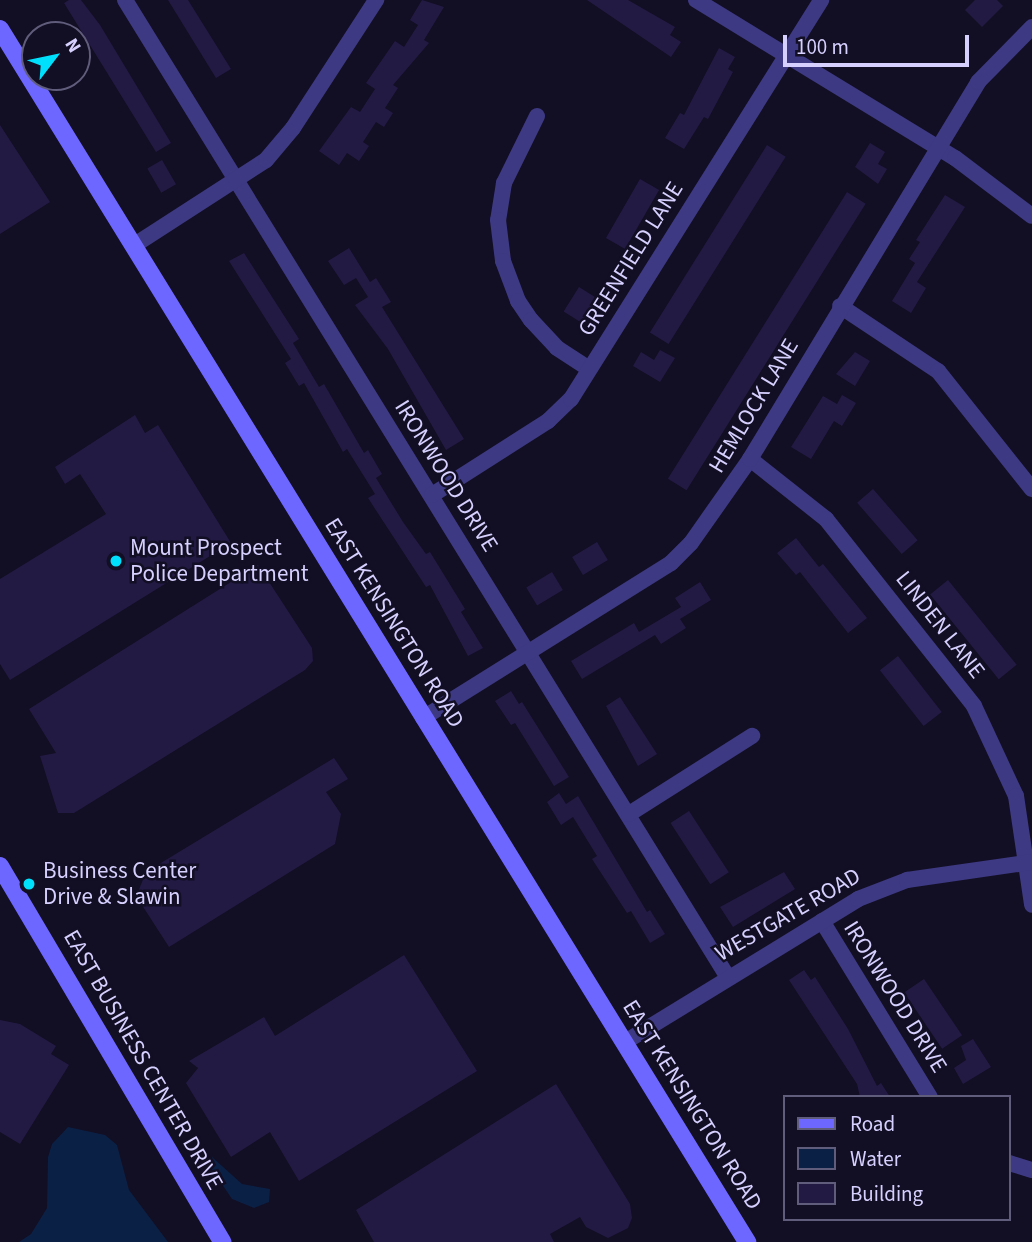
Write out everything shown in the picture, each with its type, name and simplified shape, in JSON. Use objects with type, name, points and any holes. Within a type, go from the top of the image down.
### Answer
[{"type":"main road","name":"EAST KENSINGTON ROAD","points":[[0,29],[747,1242]]},
{"type":"main road","name":"EAST BUSINESS CENTER DRIVE","points":[[0,866],[222,1242]]},
{"type":"street","name":"IRONWOOD DRIVE","points":[[125,0],[727,976]]},
{"type":"street","points":[[133,246],[236,180],[281,145],[376,0]]},
{"type":"street","points":[[696,0],[972,169],[1032,216]]},
{"type":"street","name":"GREENFIELD LANE","points":[[432,495],[548,421],[571,399],[784,54],[821,0]]},
{"type":"street","name":"HEMLOCK LANE","points":[[423,718],[671,563],[691,543],[750,459],[840,306],[978,82],[1032,27]]},
{"type":"street","points":[[537,116],[504,183],[500,243],[510,282],[531,320],[557,348],[589,369]]},
{"type":"street","points":[[840,306],[938,371],[1032,489]]},
{"type":"street","name":"LINDEN LANE","points":[[750,459],[826,519],[974,706],[1016,796],[1029,863],[1032,905]]},
{"type":"street","points":[[629,814],[752,736]]},
{"type":"street","name":"WESTGATE ROAD","points":[[625,1042],[727,976],[858,899],[907,880],[1029,863]]},
{"type":"street","name":"IRONWOOD DRIVE","points":[[822,921],[929,1095]]},
{"type":"street","points":[[1011,1164],[1032,1170]]},
{"type":"water","points":[[68,1127],[105,1135],[117,1145],[129,1190],[168,1242],[19,1242],[31,1234],[47,1208],[48,1157],[52,1144]]},
{"type":"water","points":[[212,1157],[242,1184],[270,1189],[269,1202],[254,1208],[232,1199],[211,1168]]},
{"type":"building","points":[[81,0],[100,25],[171,143],[156,152],[91,47],[91,21],[75,21],[64,3]]},
{"type":"building","points":[[168,0],[188,0],[231,69],[216,78]]},
{"type":"building","points":[[422,0],[444,7],[424,40],[429,43],[393,85],[398,88],[385,108],[393,113],[384,127],[376,122],[363,142],[369,146],[359,161],[347,153],[339,165],[319,151],[351,107],[360,112],[375,89],[366,83],[395,41],[404,47],[418,25],[410,20]]},
{"type":"building","points":[[587,0],[628,0],[675,27],[670,35],[681,42],[671,57]]},
{"type":"building","points":[[975,0],[997,0],[1003,6],[982,27],[965,10]]},
{"type":"building","points":[[719,48],[735,57],[728,69],[733,72],[708,119],[704,117],[684,149],[665,138],[680,113],[684,115]]},
{"type":"building","points":[[0,125],[50,202],[0,234]]},
{"type":"building","points":[[870,143],[885,152],[878,164],[887,169],[878,184],[855,167]]},
{"type":"building","points":[[767,145],[786,157],[669,344],[650,332]]},
{"type":"building","points":[[162,160],[176,184],[161,193],[147,168]]},
{"type":"building","points":[[640,179],[659,190],[625,249],[606,238]]},
{"type":"building","points":[[847,192],[866,204],[687,490],[668,479]]},
{"type":"building","points":[[945,195],[965,207],[917,282],[926,288],[911,313],[892,301],[915,263],[909,259],[920,242],[916,240]]},
{"type":"building","points":[[349,248],[370,282],[376,278],[391,302],[382,307],[464,439],[446,450],[388,349],[355,305],[368,297],[356,278],[344,285],[328,261]]},
{"type":"building","points":[[244,253],[299,339],[293,343],[319,387],[324,384],[364,453],[368,450],[382,474],[376,478],[426,554],[430,552],[465,609],[461,612],[483,648],[468,656],[430,585],[426,587],[368,498],[375,494],[347,449],[343,452],[304,383],[299,386],[285,363],[291,359],[229,261]]},
{"type":"building","points":[[579,287],[598,299],[582,323],[564,312]]},
{"type":"building","points":[[660,350],[675,358],[660,382],[633,366],[641,352],[654,360]]},
{"type":"building","points":[[855,352],[870,361],[855,386],[836,374]]},
{"type":"building","points":[[842,395],[856,403],[842,426],[834,421],[811,459],[791,447],[823,396],[837,404]]},
{"type":"building","name":"Mount Prospect Police Department","points":[[135,415],[145,433],[158,425],[231,543],[10,680],[0,664],[0,579],[106,514],[80,474],[65,484],[55,467]]},
{"type":"building","points":[[873,489],[918,540],[902,554],[857,503]]},
{"type":"building","points":[[796,538],[819,567],[823,564],[867,618],[848,633],[800,572],[796,575],[777,553]]},
{"type":"building","points":[[597,542],[608,560],[583,575],[572,557]]},
{"type":"building","points":[[258,565],[312,648],[313,661],[305,670],[74,813],[58,813],[40,756],[56,753],[29,709]]},
{"type":"building","points":[[552,572],[563,590],[537,605],[526,587]]},
{"type":"building","points":[[948,580],[1017,665],[999,679],[930,594]]},
{"type":"building","points":[[700,582],[711,600],[680,619],[686,628],[661,644],[655,635],[582,679],[571,661],[634,623],[639,632],[681,607],[675,598]]},
{"type":"building","points":[[898,656],[942,712],[924,726],[880,670]]},
{"type":"building","points":[[511,691],[519,704],[522,702],[569,777],[554,786],[515,723],[511,725],[495,701]]},
{"type":"building","points":[[620,697],[657,754],[638,766],[606,706]]},
{"type":"building","points":[[334,758],[348,779],[326,792],[341,814],[335,844],[169,947],[140,902],[138,892],[146,872]]},
{"type":"building","points":[[559,793],[566,804],[578,796],[647,912],[650,910],[665,934],[650,943],[631,911],[627,913],[592,859],[597,856],[573,817],[561,825],[547,802]]},
{"type":"building","points":[[689,811],[729,872],[710,884],[671,823]]},
{"type":"building","points":[[784,872],[795,889],[733,927],[720,907]]},
{"type":"building","points":[[404,955],[477,1071],[299,1181],[270,1132],[231,1157],[186,1083],[198,1068],[189,1061],[264,1017],[275,1036]]},
{"type":"building","points":[[804,970],[811,980],[815,977],[848,1029],[877,1086],[881,1083],[889,1095],[860,1095],[857,1084],[789,980]]},
{"type":"building","points":[[924,979],[962,1035],[942,1049],[904,992]]},
{"type":"building","points":[[0,1020],[20,1024],[56,1046],[51,1054],[69,1065],[20,1144],[0,1132]]},
{"type":"building","points":[[973,1039],[991,1067],[963,1084],[954,1068],[966,1060],[961,1046]]},
{"type":"building","points":[[556,1084],[630,1204],[632,1218],[628,1228],[608,1238],[586,1227],[580,1217],[550,1234],[554,1242],[374,1242],[356,1210]]},
{"type":"place","name":"Mount Prospect Police Department","points":[[116,561]]},
{"type":"place","name":"Business Center Drive & Slawin","points":[[29,884]]}]
